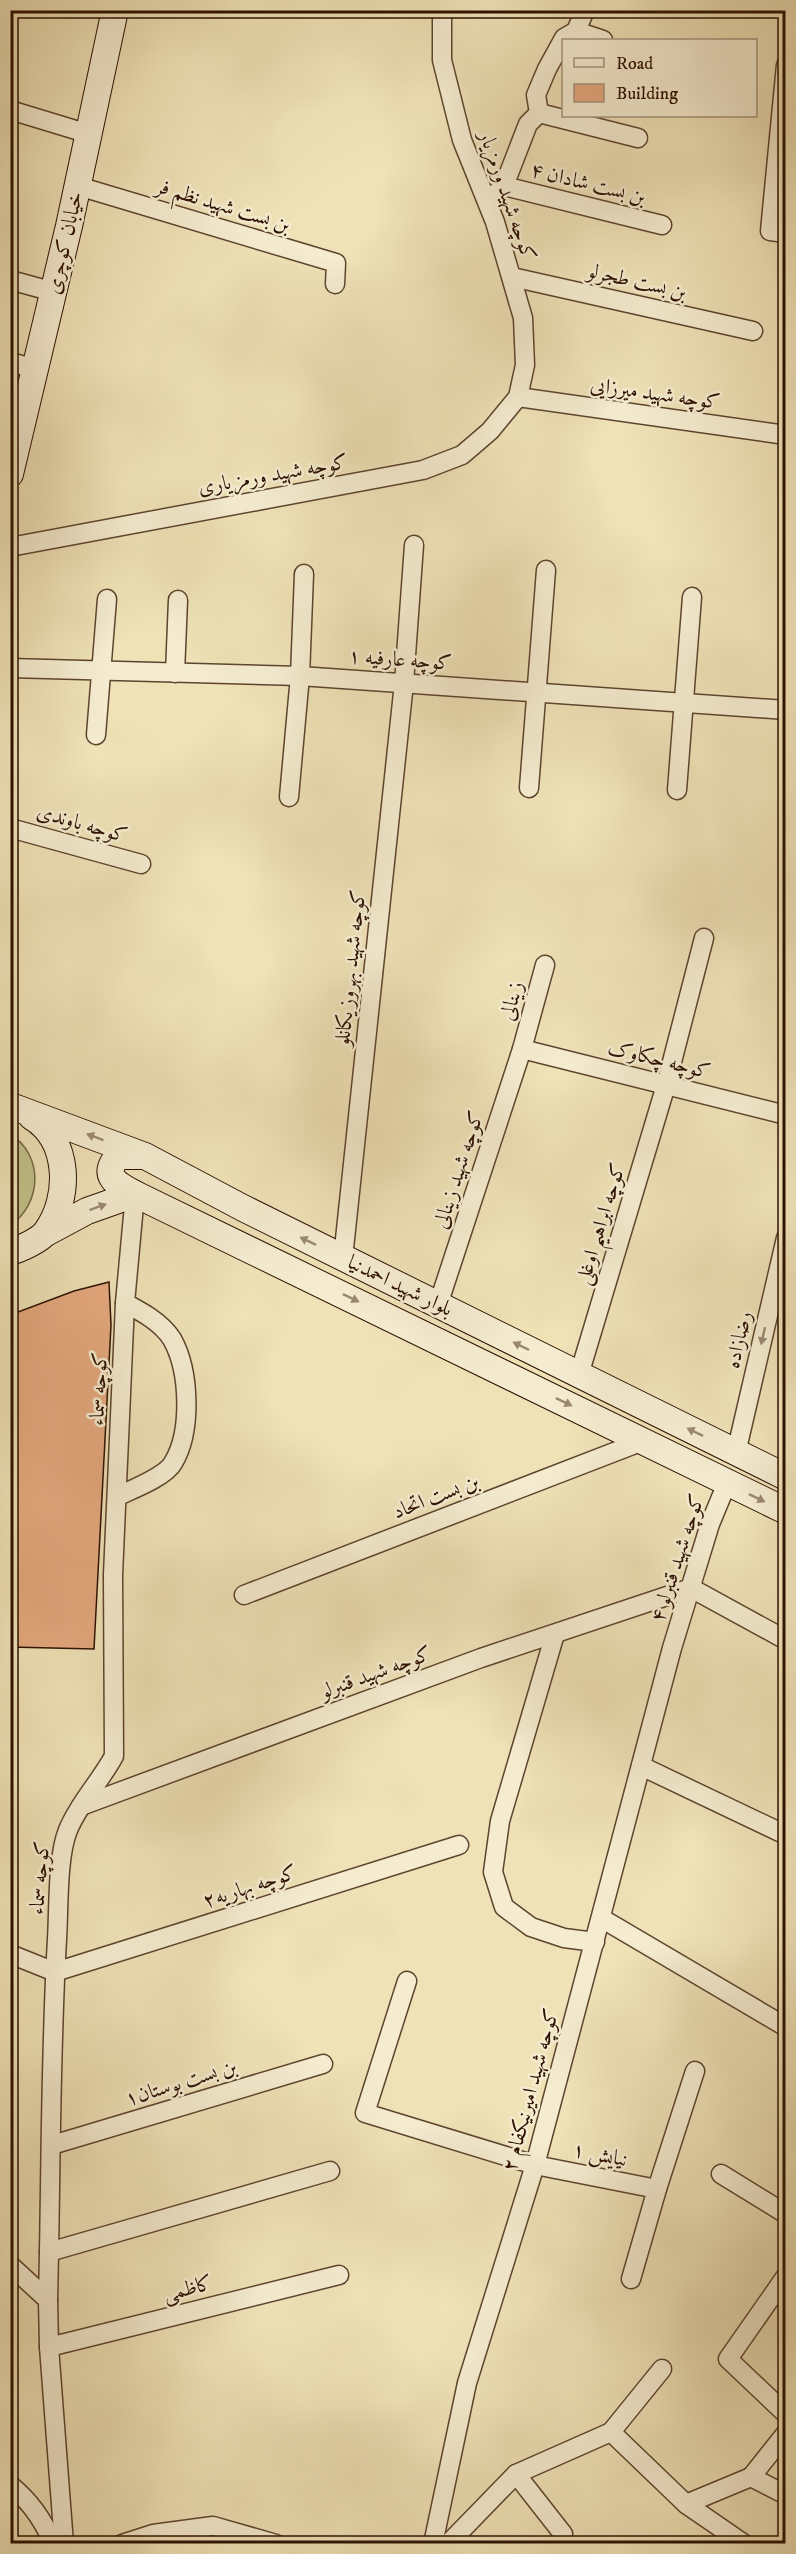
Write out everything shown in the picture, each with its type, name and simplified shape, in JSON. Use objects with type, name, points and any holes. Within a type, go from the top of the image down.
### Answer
[{"type":"main road","name":"خیابان کوچری","points":[[10,474],[78,186],[115,10]]},
{"type":"main road","name":"بلوار شهید احمدنیا","points":[[11,1106],[146,1156],[243,1208],[786,1477]]},
{"type":"main road","points":[[11,1106],[40,1122],[53,1136],[64,1170],[62,1202],[46,1233]]},
{"type":"main road","name":"بلوار شهید احمدنیا","points":[[146,1156],[118,1156],[111,1165],[111,1174],[116,1184],[786,1511]]},
{"type":"main road","points":[[10,1252],[87,1211],[135,1194]]},
{"type":"street","name":"کوچه شهید ورمزیار","points":[[442,10],[442,60],[462,140],[487,201],[523,318],[525,365],[518,397]]},
{"type":"street","points":[[563,39],[576,31],[585,10]]},
{"type":"street","points":[[576,31],[600,39]]},
{"type":"street","points":[[539,113],[536,95],[562,42]]},
{"type":"street","points":[[786,65],[770,231],[786,233]]},
{"type":"street","points":[[10,110],[89,134]]},
{"type":"street","points":[[487,201],[504,186],[528,124],[539,113]]},
{"type":"street","points":[[539,113],[638,138]]},
{"type":"street","name":"بن بست شهید نظم فر","points":[[78,186],[336,263],[335,284]]},
{"type":"street","name":"بن بست شادان ۴","points":[[504,186],[662,225]]},
{"type":"street","name":"بن بست طجرلو","points":[[512,277],[753,332]]},
{"type":"street","points":[[10,280],[54,292]]},
{"type":"street","points":[[10,362],[36,369]]},
{"type":"street","name":"کوچه شهید میرزایی","points":[[518,397],[786,435]]},
{"type":"street","name":"کوچه شهید ورمزیاری","points":[[10,547],[423,470],[462,455],[490,431],[518,397]]},
{"type":"street","name":"کوچه شهید بهروز یکانلو","points":[[343,1258],[404,683],[414,544]]},
{"type":"street","points":[[530,788],[535,692],[546,570]]},
{"type":"street","points":[[289,797],[300,676],[304,574]]},
{"type":"street","points":[[677,790],[692,597]]},
{"type":"street","points":[[96,735],[107,599]]},
{"type":"street","points":[[175,673],[178,600]]},
{"type":"street","name":"کوچه عارفیه ۱","points":[[10,668],[300,676],[786,710]]},
{"type":"street","name":"کوچه باوندی","points":[[10,828],[141,864]]},
{"type":"street","name":"کوچه ابراهیم اوغلی","points":[[579,1375],[666,1085],[704,938]]},
{"type":"street","name":"زینالی","points":[[522,1049],[545,965]]},
{"type":"street","name":"کوچه چکاوک","points":[[522,1049],[786,1115]]},
{"type":"street","name":"کوچه شهید زینالی","points":[[438,1305],[522,1049]]},
{"type":"street","name":"کوچه سماء","points":[[64,2544],[48,2347],[55,1972],[67,1832],[80,1806],[102,1778],[114,1756],[113,1575],[125,1303],[135,1194]]},
{"type":"street","name":"رضازاده","points":[[736,1453],[786,1238]]},
{"type":"street","points":[[118,1496],[143,1485],[172,1465],[185,1434],[185,1379],[172,1339],[154,1319],[125,1303]]},
{"type":"street","name":"بن بست اتحاد","points":[[244,1594],[643,1441]]},
{"type":"street","name":"کوچه شهید قنبرلو ۴","points":[[672,1648],[710,1524],[727,1483]]},
{"type":"street","points":[[691,1588],[786,1640]]},
{"type":"street","name":"کوچه شهید قنبرلو","points":[[80,1806],[481,1658],[691,1588]]},
{"type":"street","points":[[555,1634],[500,1821],[493,1872],[504,1907],[531,1927],[564,1938],[595,1942]]},
{"type":"street","name":"کوچه شهید امیرنیکفام ۲","points":[[433,2544],[468,2384],[535,2165],[672,1648]]},
{"type":"street","points":[[641,1766],[786,1835]]},
{"type":"street","name":"کوچه بهاریه۲","points":[[55,1972],[459,1845]]},
{"type":"street","points":[[601,1918],[786,2027]]},
{"type":"street","points":[[10,1954],[55,1972]]},
{"type":"street","name":"نیایش ۱","points":[[407,1981],[365,2113],[535,2165],[657,2189]]},
{"type":"street","name":"بن بست بوستان۱","points":[[52,2145],[323,2064]]},
{"type":"street","points":[[631,2279],[695,2071]]},
{"type":"street","points":[[49,2252],[330,2171]]},
{"type":"street","points":[[721,2174],[786,2214]]},
{"type":"street","points":[[10,2265],[48,2300]]},
{"type":"street","name":"کاظمی","points":[[48,2347],[339,2275]]},
{"type":"street","points":[[786,2276],[728,2359],[786,2414]]},
{"type":"street","points":[[448,2544],[516,2474],[611,2432],[662,2369]]},
{"type":"street","points":[[611,2432],[686,2504],[744,2544]]},
{"type":"street","points":[[686,2504],[751,2477],[786,2433]]},
{"type":"street","points":[[516,2474],[563,2534]]},
{"type":"street","points":[[751,2477],[786,2495]]},
{"type":"street","points":[[10,2485],[22,2494],[46,2525],[53,2544]]},
{"type":"street","points":[[122,2544],[153,2534],[213,2526],[276,2544]]},
{"type":"green space","points":[[10,1134],[29,1154],[35,1179],[29,1204],[11,1225]]},
{"type":"building","points":[[109,1282],[111,1325],[94,1649],[10,1647],[10,1315],[74,1291]]}]
